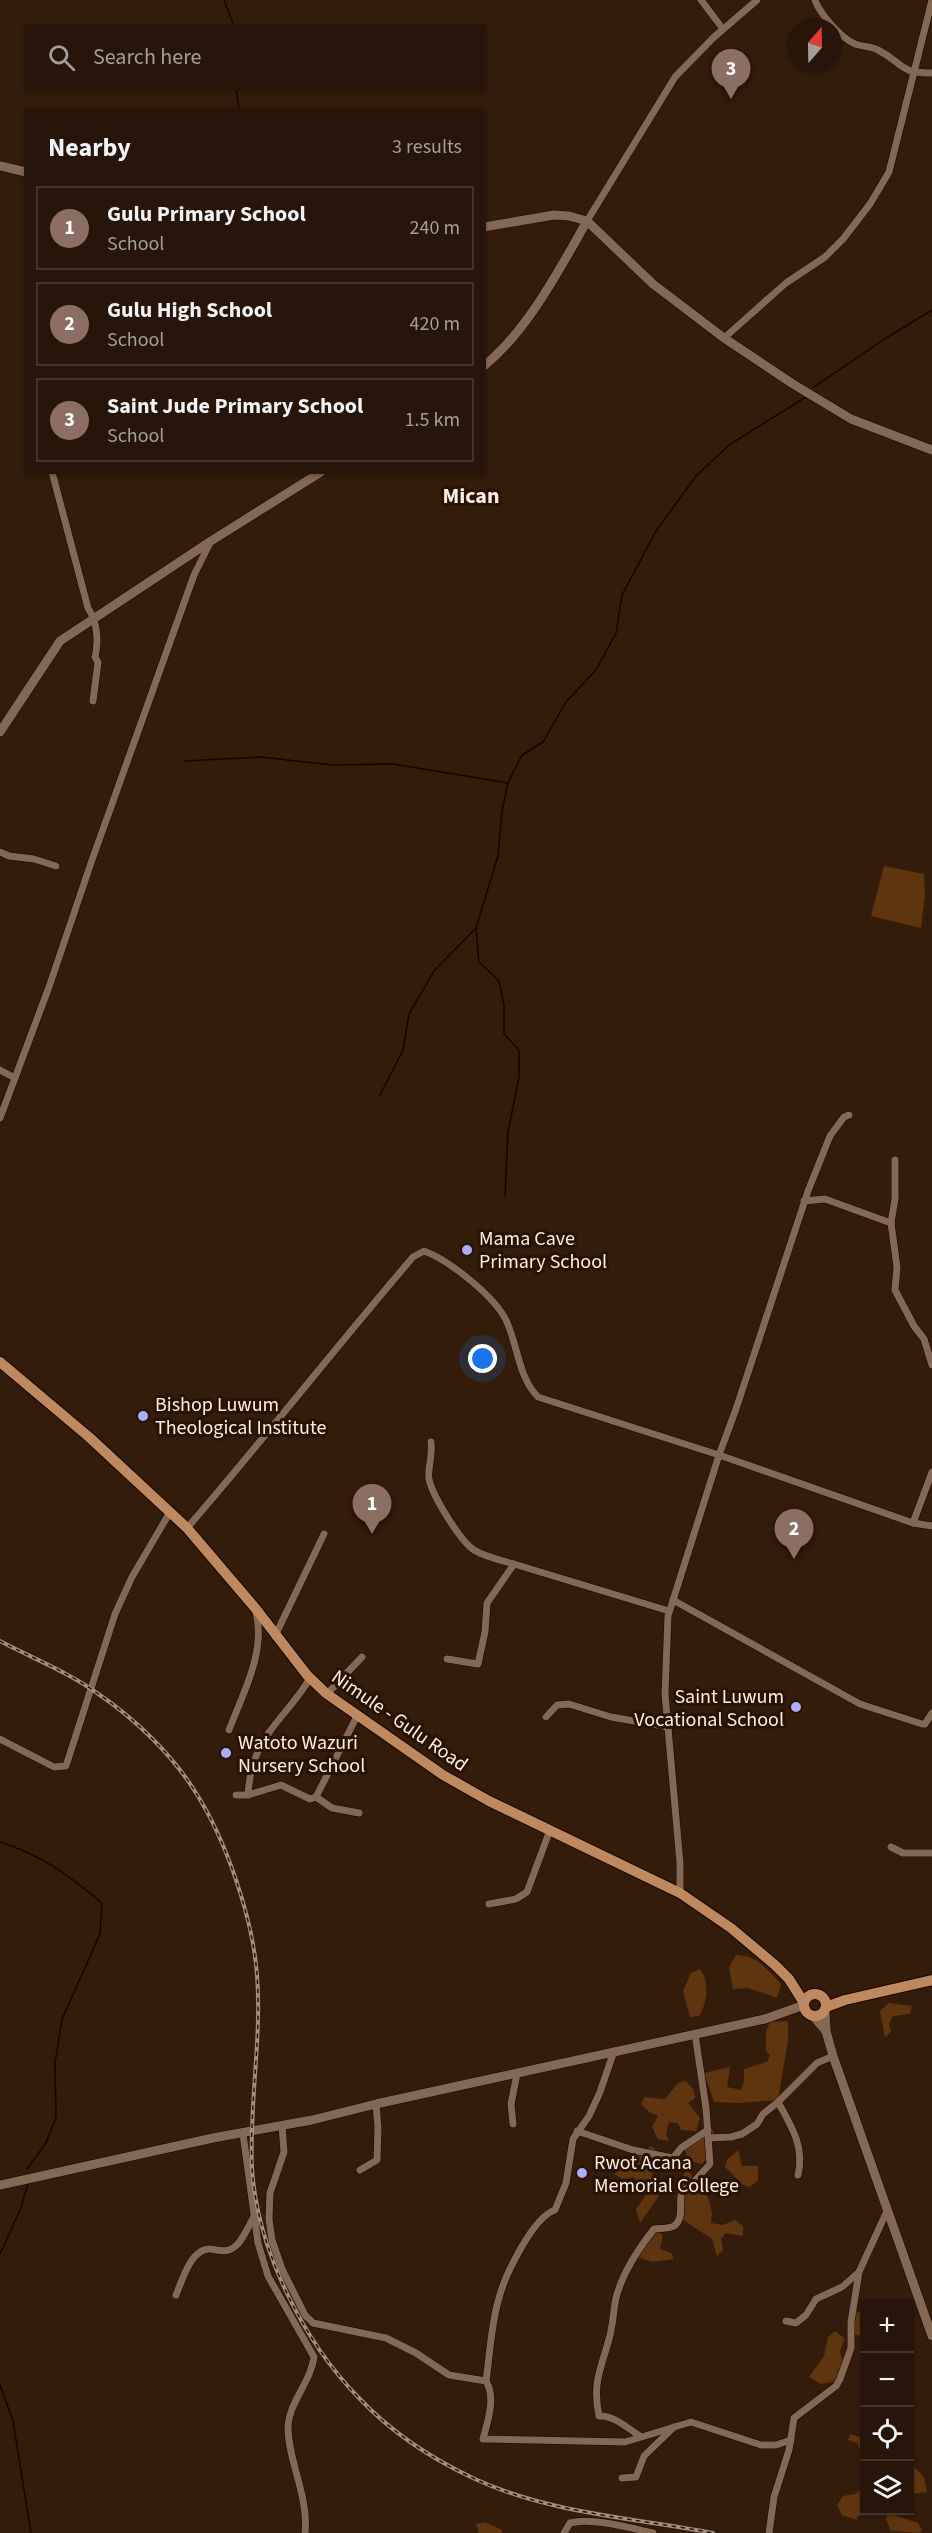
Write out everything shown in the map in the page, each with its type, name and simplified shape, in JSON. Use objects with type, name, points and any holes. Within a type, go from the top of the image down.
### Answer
[{"type":"main road","name":"Nimule - Gulu Road","points":[[0,1362],[89,1437],[187,1528],[256,1609],[310,1678],[327,1694],[442,1775],[489,1801],[680,1893],[731,1928],[789,1979],[815,2008]]},
{"type":"main road","name":"Nimule - Gulu Road","points":[[789,1979],[812,1994],[815,2008]]},
{"type":"main road","points":[[815,2008],[932,1980]]},
{"type":"street","points":[[701,0],[723,29]]},
{"type":"street","points":[[486,364],[498,355],[520,328],[559,269],[670,84],[723,29],[757,0]]},
{"type":"street","points":[[815,0],[827,21],[854,43],[877,49],[898,66],[914,73],[932,73]]},
{"type":"street","points":[[724,338],[786,284],[825,257],[856,224],[889,172],[932,0]]},
{"type":"street","points":[[0,166],[24,172]]},
{"type":"street","points":[[486,227],[554,215],[587,221],[635,269],[724,338],[830,408],[889,435],[932,450]]},
{"type":"street","points":[[53,474],[88,608],[94,617],[97,646],[95,657],[98,662],[93,701]]},
{"type":"street","points":[[0,732],[60,641],[211,541],[318,474]]},
{"type":"street","points":[[0,1118],[150,704],[168,647],[195,575],[211,541]]},
{"type":"street","points":[[0,852],[56,866]]},
{"type":"street","points":[[0,1070],[15,1078]]},
{"type":"street","points":[[680,1893],[665,1694],[669,1611],[804,1201],[828,1140],[844,1117],[849,1114]]},
{"type":"street","points":[[895,1160],[895,1198],[891,1222],[897,1267],[895,1290],[924,1340],[932,1365]]},
{"type":"street","points":[[804,1201],[825,1199],[891,1222]]},
{"type":"street","points":[[187,1528],[413,1257],[424,1251],[461,1275],[496,1304],[506,1320],[524,1373],[538,1397],[719,1455],[913,1523],[932,1526]]},
{"type":"street","points":[[431,1442],[432,1458],[429,1480],[446,1515],[470,1547],[484,1555],[669,1611]]},
{"type":"street","points":[[913,1523],[932,1472]]},
{"type":"street","points":[[0,1739],[54,1767],[66,1766],[119,1605],[132,1577],[170,1512]]},
{"type":"street","points":[[275,1636],[324,1534]]},
{"type":"street","points":[[447,1659],[478,1664],[488,1603],[514,1564]]},
{"type":"street","points":[[673,1600],[870,1709],[922,1724],[925,1724],[932,1713]]},
{"type":"street","points":[[230,1730],[255,1658],[260,1632],[256,1609]]},
{"type":"street","points":[[327,1694],[362,1658]]},
{"type":"street","points":[[248,1795],[250,1772],[257,1753],[310,1678]]},
{"type":"street","points":[[546,1717],[557,1705],[569,1704],[610,1717],[669,1727]]},
{"type":"street","points":[[316,1797],[357,1716]]},
{"type":"street","points":[[236,1795],[248,1795],[281,1785],[310,1798],[316,1797],[332,1808],[359,1813]]},
{"type":"street","points":[[489,1904],[516,1899],[527,1892],[550,1830]]},
{"type":"street","points":[[891,1847],[903,1853],[932,1853]]},
{"type":"street","points":[[0,2185],[213,2138],[282,2126],[815,2008],[826,2031],[932,2336]]},
{"type":"street","points":[[640,2436],[616,2419],[599,2416],[596,2386],[598,2371],[609,2339],[616,2298],[635,2255],[654,2229],[673,2228],[678,2222],[681,2215],[680,2194],[710,2164],[695,2034]]},
{"type":"street","points":[[614,2051],[600,2092],[589,2116],[577,2131],[571,2146],[562,2198],[555,2210],[548,2212],[520,2248],[499,2296],[486,2380],[490,2388],[491,2399],[483,2439],[625,2442],[675,2426],[696,2422],[761,2445],[776,2445],[791,2440]]},
{"type":"street","points":[[577,2131],[633,2150],[673,2158],[681,2148],[708,2134],[730,2138],[742,2134],[757,2124],[763,2114],[817,2063],[833,2056]]},
{"type":"street","points":[[513,2124],[511,2104],[517,2074]]},
{"type":"street","points":[[778,2102],[796,2135],[800,2157],[798,2175]]},
{"type":"street","points":[[360,2170],[377,2160],[376,2104]]},
{"type":"street","points":[[282,2126],[284,2152],[270,2193],[270,2226],[282,2269],[310,2321],[386,2338],[416,2352],[449,2375],[486,2380]]},
{"type":"street","points":[[243,2134],[254,2217],[267,2276],[314,2357],[311,2373],[289,2420],[305,2533]]},
{"type":"street","points":[[769,2533],[776,2489],[791,2440],[792,2425],[796,2414],[836,2386],[840,2379],[851,2348],[851,2322],[859,2272],[887,2211]]},
{"type":"street","points":[[176,2295],[189,2266],[198,2254],[204,2249],[228,2250],[235,2247],[254,2217]]},
{"type":"street","points":[[786,2321],[796,2323],[808,2312],[816,2299],[842,2287],[859,2272]]},
{"type":"street","points":[[622,2478],[636,2477],[644,2456],[675,2426]]},
{"type":"street","points":[[564,2533],[570,2523],[579,2521],[611,2524],[653,2533]]},
{"type":"shaded area","points":[[884,866],[924,874],[925,895],[921,928],[871,916]]},
{"type":"shaded area","points":[[736,1955],[756,1960],[762,1964],[781,1984],[777,1998],[748,1988],[733,1989],[729,1967]]},
{"type":"shaded area","points":[[700,1969],[706,1986],[705,1999],[699,2016],[690,2017],[683,1991],[691,1973]]},
{"type":"shaded area","points":[[889,2003],[912,2006],[910,2014],[893,2016],[889,2024],[891,2031],[885,2038],[880,2011]]},
{"type":"shaded area","points":[[788,2021],[788,2041],[778,2100],[714,2102],[704,2073],[730,2067],[727,2087],[741,2090],[744,2069],[767,2062],[770,2055],[766,2051],[766,2031],[770,2022]]},
{"type":"shaded area","points":[[686,2081],[694,2090],[695,2098],[688,2103],[700,2118],[696,2131],[681,2130],[678,2123],[669,2122],[666,2134],[669,2141],[658,2139],[652,2127],[658,2116],[649,2112],[641,2104],[644,2097],[665,2099],[678,2083]]},
{"type":"shaded area","points":[[713,2130],[715,2137],[707,2144],[708,2158],[702,2164],[689,2161],[683,2145]]},
{"type":"shaded area","points":[[651,2146],[660,2154],[652,2175],[659,2196],[640,2223],[636,2209],[646,2195],[634,2177],[622,2179],[614,2174]]},
{"type":"shaded area","points":[[738,2150],[742,2166],[758,2166],[758,2180],[750,2187],[743,2185],[725,2167],[727,2160]]},
{"type":"shaded area","points":[[687,2170],[692,2175],[691,2186],[708,2197],[712,2213],[711,2223],[723,2225],[735,2220],[743,2226],[743,2236],[726,2233],[721,2239],[723,2250],[717,2256],[712,2239],[676,2215],[681,2196],[677,2184]]},
{"type":"shaded area","points":[[657,2231],[663,2235],[660,2249],[671,2253],[674,2259],[652,2262],[638,2257],[649,2238]]},
{"type":"shaded area","points":[[855,2311],[860,2312],[860,2336],[854,2334]]},
{"type":"shaded area","points":[[835,2331],[845,2339],[840,2351],[843,2363],[835,2381],[821,2384],[809,2377],[824,2356],[828,2337]]},
{"type":"shaded area","points":[[851,2434],[860,2437],[860,2450],[857,2443],[848,2440]]},
{"type":"shaded area","points":[[914,2467],[924,2477],[927,2492],[914,2494]]},
{"type":"shaded area","points":[[860,2490],[861,2515],[857,2517],[857,2520],[842,2515],[837,2505],[843,2496],[855,2494]]},
{"type":"shaded area","points":[[888,2515],[894,2515],[918,2523],[922,2530],[919,2533],[891,2531],[886,2519]]},
{"type":"shaded area","points":[[485,2522],[502,2530],[502,2533],[479,2533],[476,2524]]},
{"type":"waterway","points":[[224,0],[233,24]]},
{"type":"waterway","points":[[236,90],[239,108]]},
{"type":"waterway","points":[[814,387],[932,310]]},
{"type":"waterway","points":[[505,1196],[508,1132],[519,1077],[519,1050],[504,1034],[504,1005],[499,981],[479,962],[476,928],[498,856],[502,811],[508,783],[522,755],[543,742],[566,702],[596,670],[616,633],[622,595],[656,531],[696,476],[729,445],[806,397]]},
{"type":"waterway","points":[[184,761],[260,757],[333,765],[393,764],[508,783]]},
{"type":"waterway","points":[[380,1095],[403,1050],[409,1014],[434,971],[476,928]]},
{"type":"waterway","points":[[0,1842],[29,1853],[54,1867],[102,1903],[100,1934],[62,2019],[55,2063],[56,2117],[46,2143],[27,2169]]},
{"type":"waterway","points":[[0,2254],[20,2210],[28,2184]]},
{"type":"waterway","points":[[0,2385],[13,2421],[31,2533]]},
{"type":"railway","points":[[0,1641],[86,1685],[138,1725],[176,1764],[196,1793],[218,1833],[244,1905],[257,1975],[258,2023],[252,2120],[252,2168],[256,2199],[263,2230],[286,2292],[319,2349],[339,2375],[371,2410],[398,2433],[443,2463],[475,2479],[532,2500],[562,2507],[713,2533]]},
{"type":"place","name":"Saint Jude Primary School","points":[[731,99]]},
{"type":"place","name":"Mama Cave Primary School","points":[[467,1250]]},
{"type":"place","name":"Bishop Luwum Theological Institute","points":[[143,1416]]},
{"type":"place","name":"Gulu Primary School","points":[[372,1534]]},
{"type":"place","name":"Gulu High School","points":[[794,1559]]},
{"type":"place","name":"Saint Luwum Vocational School","points":[[796,1707]]},
{"type":"place","name":"Watoto Wazuri Nursery School","points":[[226,1753]]},
{"type":"place","name":"Rwot Acana Memorial College","points":[[582,2173]]},
{"type":"district","name":"Mican","points":[[471,495]]}]
